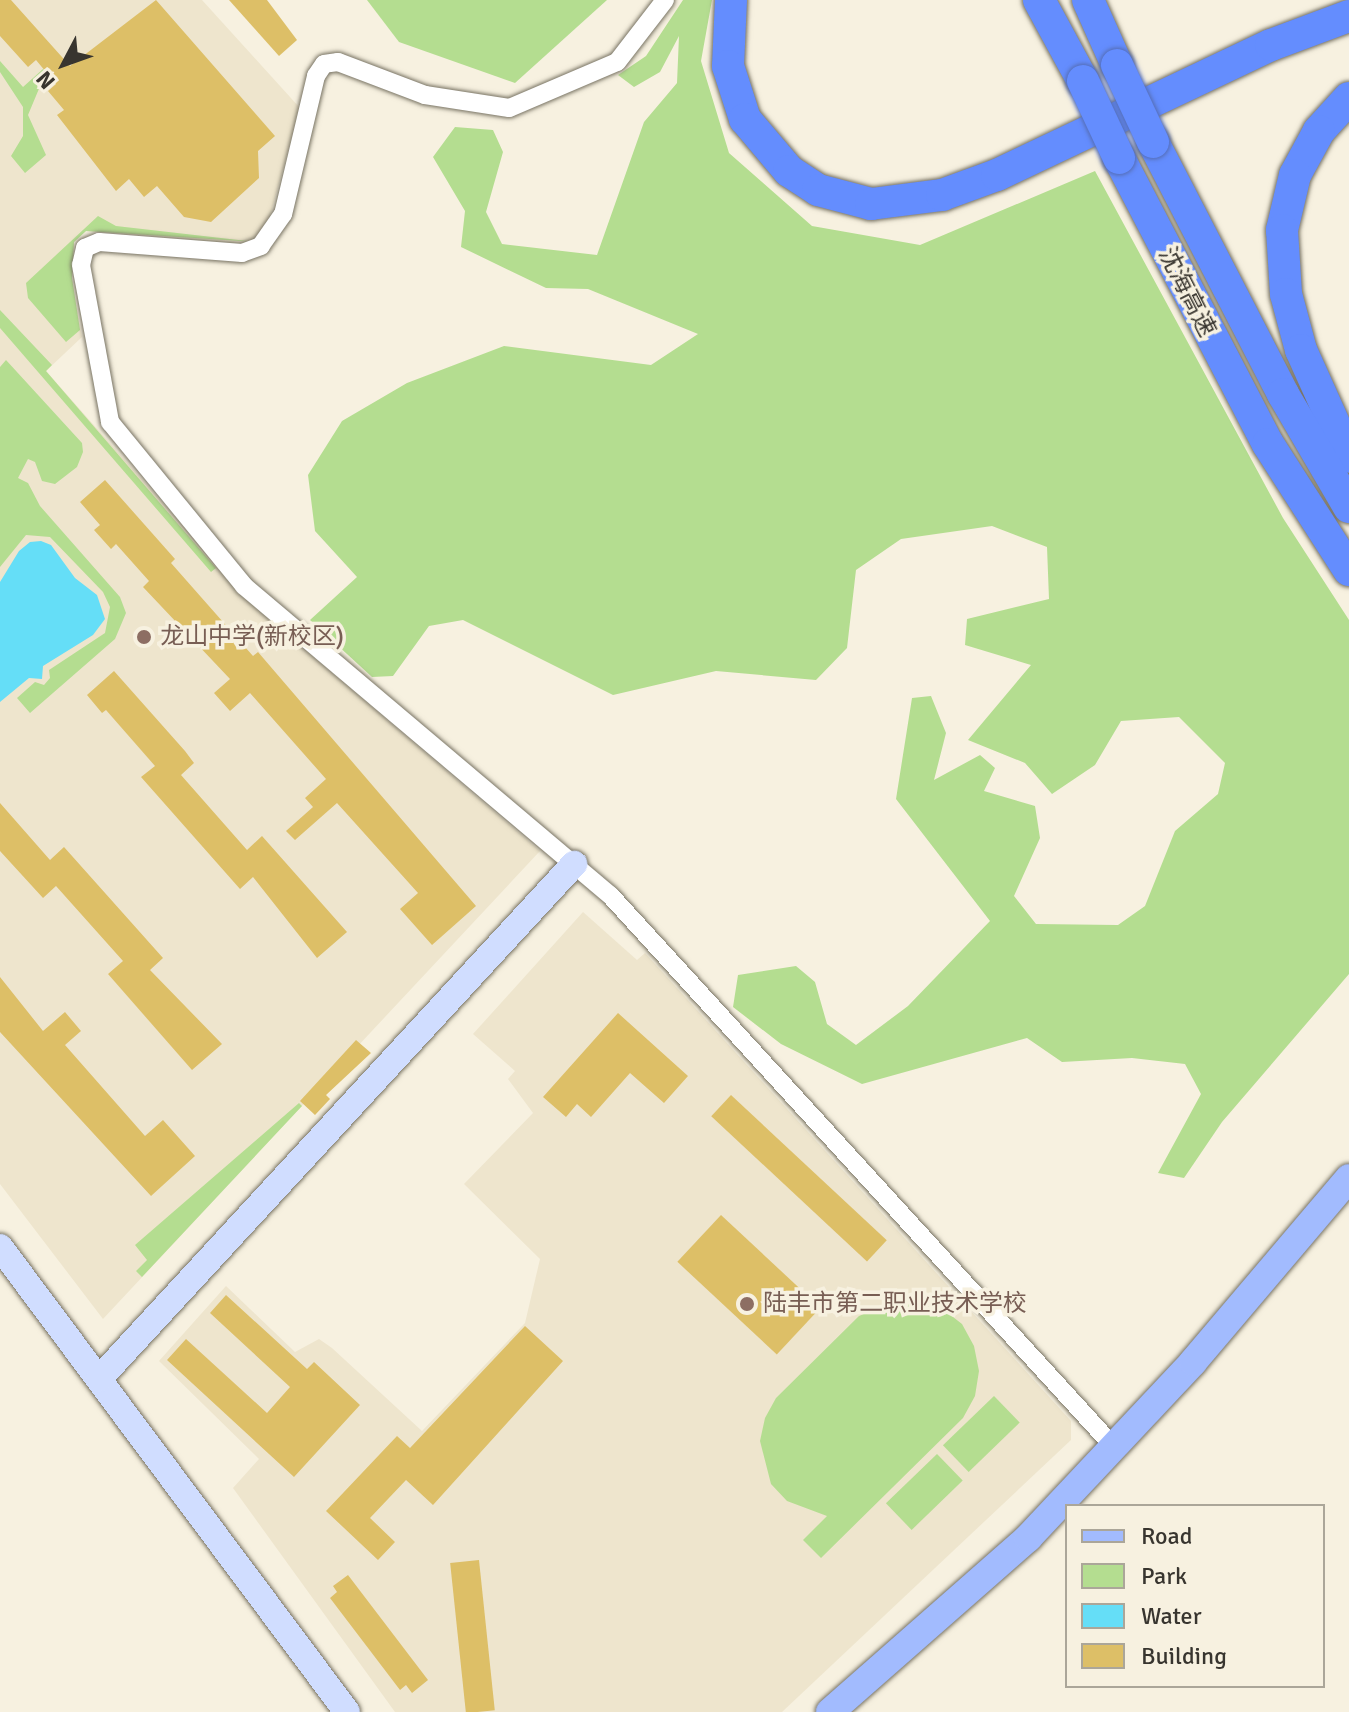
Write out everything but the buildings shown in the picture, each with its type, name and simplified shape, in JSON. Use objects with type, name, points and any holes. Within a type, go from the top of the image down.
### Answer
[{"type":"highway","points":[[731,0],[728,66],[745,119],[789,171],[818,190],[871,204],[942,195],[997,175],[1282,40],[1349,16]]},
{"type":"highway","points":[[750,0],[743,27],[745,74],[766,122],[798,157],[820,171],[880,186],[912,184],[972,167],[1274,29],[1349,4]]},
{"type":"highway","points":[[1039,0],[1083,81]]},
{"type":"highway","name":"沈海高速","points":[[1052,0],[1083,81],[1119,158],[1268,444],[1349,570]]},
{"type":"highway","name":"沈海高速","points":[[1088,0],[1153,142],[1275,380],[1349,507]]},
{"type":"highway","points":[[1349,98],[1319,131],[1295,175],[1282,230],[1286,294],[1301,350],[1349,457]]},
{"type":"main road","points":[[830,1712],[1028,1538],[1114,1447],[1349,1178]]},
{"type":"street","points":[[665,0],[617,62],[509,108],[425,95],[338,62],[324,64],[316,76],[283,214],[261,246],[242,253],[99,242],[82,256],[110,422],[244,586],[621,907],[1114,1447]]},
{"type":"street","points":[[99,1379],[574,864]]},
{"type":"street","points":[[0,1247],[347,1712]]},
{"type":"shaded area","name":"龙山中学(新校区)","points":[[0,0],[202,0],[300,108],[265,234],[244,244],[86,231],[74,242],[72,278],[82,337],[46,371],[255,607],[540,851],[103,1319],[0,1184]]},
{"type":"shaded area","name":"陆丰市第二职业技术学校","points":[[583,912],[637,960],[645,953],[1071,1421],[1071,1440],[782,1712],[395,1712],[233,1488],[259,1459],[159,1361],[226,1286],[295,1352],[319,1339],[332,1348],[422,1431],[525,1323],[540,1259],[464,1184],[533,1113],[508,1079],[515,1071],[473,1034]]},
{"type":"green space","points":[[367,0],[607,0],[515,83],[399,42]]},
{"type":"green space","points":[[683,0],[712,0],[701,61],[729,153],[812,226],[920,245],[1095,171],[1283,518],[1349,620],[1349,974],[1222,1122],[1184,1178],[1158,1173],[1201,1094],[1185,1064],[1132,1058],[1062,1062],[1027,1038],[862,1084],[781,1044],[733,1007],[738,975],[796,966],[815,982],[827,1024],[856,1045],[908,1006],[990,921],[896,799],[912,698],[931,696],[946,733],[934,780],[980,755],[995,768],[984,791],[1035,806],[1040,838],[1014,896],[1036,924],[1118,925],[1145,906],[1175,831],[1218,794],[1225,763],[1179,717],[1121,721],[1095,765],[1052,794],[1025,763],[968,740],[1031,665],[965,645],[967,619],[1049,599],[1047,547],[992,526],[901,539],[856,570],[847,648],[816,680],[716,671],[613,695],[463,620],[429,626],[393,676],[372,677],[310,620],[357,577],[315,531],[308,475],[342,421],[407,383],[504,346],[651,365],[698,334],[588,289],[546,288],[461,247],[465,211],[433,157],[455,127],[493,130],[503,152],[486,212],[502,244],[597,255],[644,122],[677,83],[679,36],[660,72],[634,87],[618,75],[646,56]]},
{"type":"green space","points":[[0,61],[23,87],[43,69],[46,72],[28,115],[46,155],[25,173],[11,156],[23,136],[23,107],[0,72]]},
{"type":"green space","points":[[98,216],[116,226],[256,242],[86,231],[74,242],[72,278],[80,330],[66,342],[28,298],[26,283]]},
{"type":"green space","points":[[0,310],[52,365],[46,371],[216,568],[211,572],[0,328]]},
{"type":"green space","points":[[6,360],[82,443],[83,452],[77,467],[55,484],[42,481],[35,462],[28,459],[18,478],[28,483],[40,506],[120,597],[126,613],[115,639],[30,713],[17,698],[35,682],[44,685],[50,678],[49,670],[105,633],[110,607],[103,592],[50,537],[26,535],[0,567],[0,367]]},
{"type":"green space","points":[[299,1103],[302,1106],[142,1277],[136,1271],[147,1260],[135,1245]]},
{"type":"green space","points":[[900,1299],[944,1310],[962,1324],[974,1346],[979,1371],[975,1396],[963,1418],[821,1558],[803,1540],[827,1516],[787,1501],[771,1484],[760,1441],[765,1418],[776,1398],[859,1316]]},
{"type":"green space","points":[[994,1396],[1020,1423],[969,1472],[943,1445]]},
{"type":"green space","points":[[937,1454],[963,1481],[912,1530],[886,1503]]},
{"type":"water","points":[[41,541],[51,545],[75,578],[97,595],[105,619],[93,635],[43,666],[42,679],[29,678],[0,702],[0,582],[19,551],[30,542]]},
{"type":"place","name":"龙山中学(新校区)","points":[[144,637]]},
{"type":"place","name":"陆丰市第二职业技术学校","points":[[747,1304]]}]
